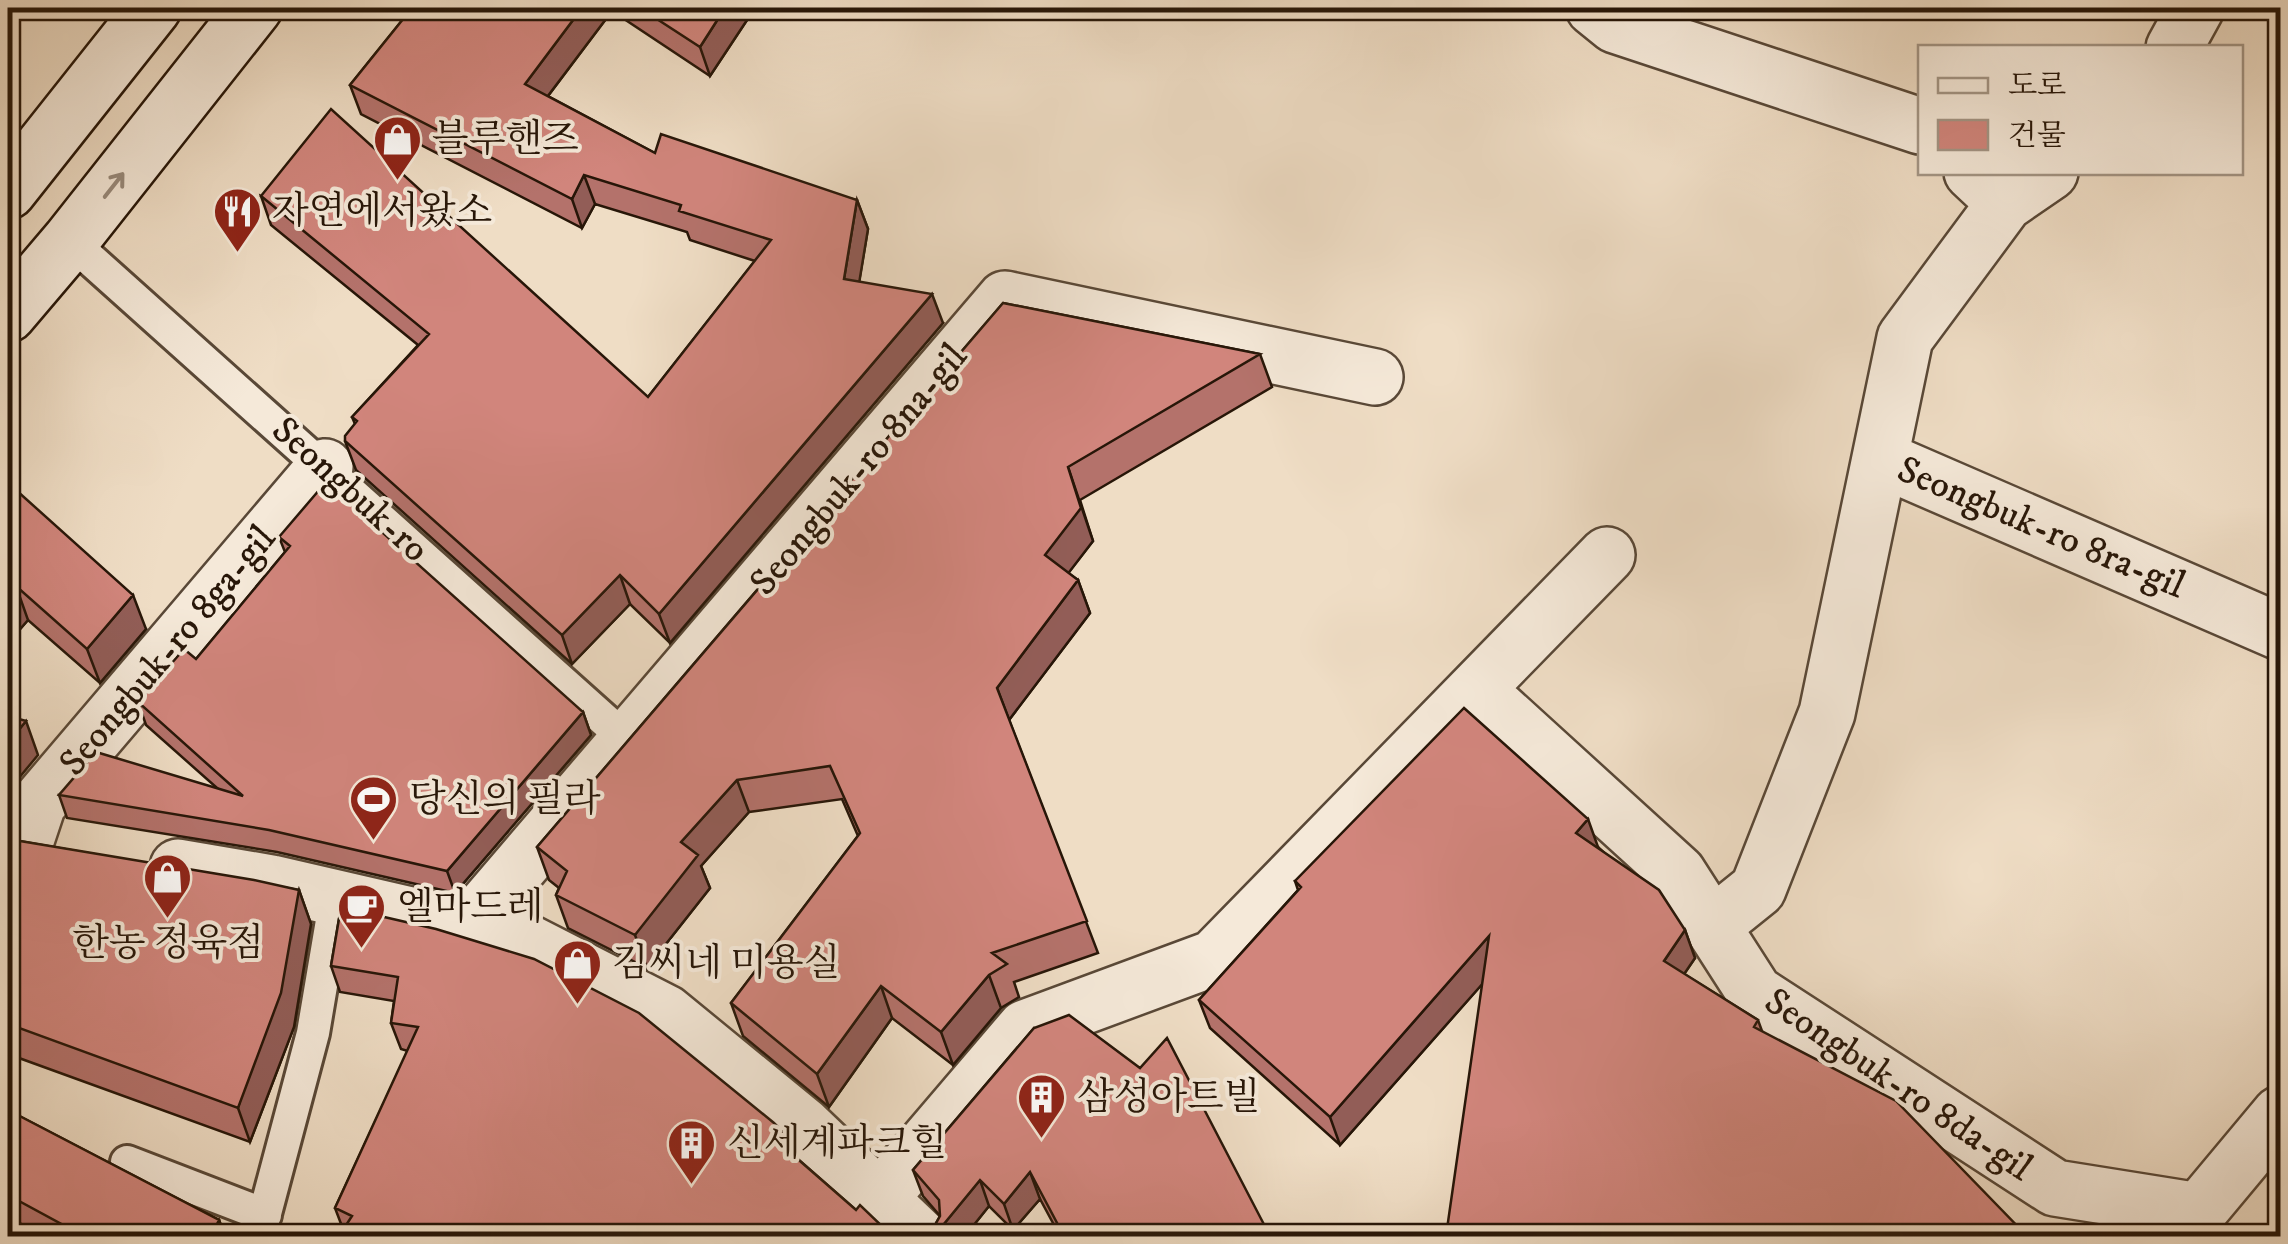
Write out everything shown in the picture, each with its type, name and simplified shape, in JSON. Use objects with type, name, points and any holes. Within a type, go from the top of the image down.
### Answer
[{"type":"street","points":[[8,191],[153,8]]},
{"type":"street","points":[[8,314],[254,8]]},
{"type":"street","points":[[1594,8],[1615,25],[1918,125]]},
{"type":"street","points":[[2176,45],[2196,8]]},
{"type":"street","points":[[1881,459],[1905,338],[1988,188],[2038,175]]},
{"type":"street","name":"Seongbuk-ro 8na-gil","points":[[467,928],[1005,299],[1374,378]]},
{"type":"street","name":"Seongbuk-ro 8ra-gil","points":[[1712,926],[1758,889],[1827,713],[1881,459],[2280,632]]},
{"type":"street","name":"Seongbuk-ro 8ga-gil","points":[[16,841],[38,804],[325,467]]},
{"type":"street","points":[[880,1198],[1025,1028],[1214,958],[1608,555]]},
{"type":"street","name":"Seongbuk-ro 8da-gil","points":[[1477,690],[1678,873],[1755,993],[2055,1188],[2089,1215],[2199,1211],[2280,1114]]},
{"type":"street","points":[[16,841],[272,882],[527,942],[666,1013],[804,1126],[919,1236]]},
{"type":"lane","name":"Seongbuk-ro","points":[[70,241],[628,741]]},
{"type":"lane","points":[[127,1162],[262,1226],[313,1033],[336,897]]},
{"type":"building","points":[[412,8],[582,8],[525,84],[655,153],[661,134],[857,200],[844,279],[932,294],[659,614],[620,575],[562,635],[345,441],[357,421],[352,417],[429,334],[261,196],[331,109],[648,397],[771,240],[679,211],[681,205],[584,175],[572,199],[350,85]]},
{"type":"building","points":[[640,8],[725,8],[700,47]]},
{"type":"building","points":[[1003,303],[1260,354],[1068,467],[1081,508],[1045,555],[1078,580],[997,688],[1087,921],[992,953],[1007,964],[989,975],[941,1032],[881,986],[817,1074],[731,1003],[860,833],[830,766],[737,780],[681,842],[698,855],[635,935],[556,895],[567,871],[537,847]]},
{"type":"building","points":[[326,482],[583,712],[447,871],[269,830],[59,795],[96,752],[243,796],[138,702],[184,649],[196,659],[290,546],[279,537]]},
{"type":"building","points":[[16,490],[133,595],[87,649],[16,586],[8,595],[8,499]]},
{"type":"building","points":[[1464,708],[1588,819],[1576,833],[1659,890],[1685,930],[1664,961],[1758,1020],[1754,1027],[1896,1101],[2025,1234],[1446,1236],[1489,936],[1330,1117],[1199,1000],[1301,887],[1295,881]]},
{"type":"building","points":[[8,716],[26,721],[8,743]]},
{"type":"building","points":[[8,839],[299,890],[281,993],[238,1108],[8,1024]]},
{"type":"building","points":[[341,907],[436,929],[534,959],[639,1013],[774,1123],[783,1132],[777,1141],[856,1210],[860,1205],[896,1236],[339,1236],[352,1216],[335,1208],[418,1027],[391,1023],[398,977],[331,966]]},
{"type":"building","points":[[1069,1015],[1140,1068],[1167,1038],[1270,1236],[1064,1236],[1030,1172],[1004,1204],[980,1180],[934,1236],[923,1236],[931,1232],[940,1216],[939,1200],[913,1170],[1034,1028]]},
{"type":"building","points":[[8,1110],[219,1220],[211,1236],[73,1236],[76,1232],[8,1195]]},
{"type":"place","name":"블루핸즈","points":[[397,182]]},
{"type":"place","name":"자연에서왔소","points":[[237,254]]},
{"type":"place","name":"당신의 필라","points":[[374,842]]},
{"type":"place","name":"한농 정육점","points":[[168,920]]},
{"type":"place","name":"엘마드레","points":[[362,950]]},
{"type":"place","name":"김씨네 미용실","points":[[577,1006]]},
{"type":"place","name":"삼성아트빌","points":[[1042,1140]]},
{"type":"place","name":"신세계파크힐","points":[[692,1186]]}]
